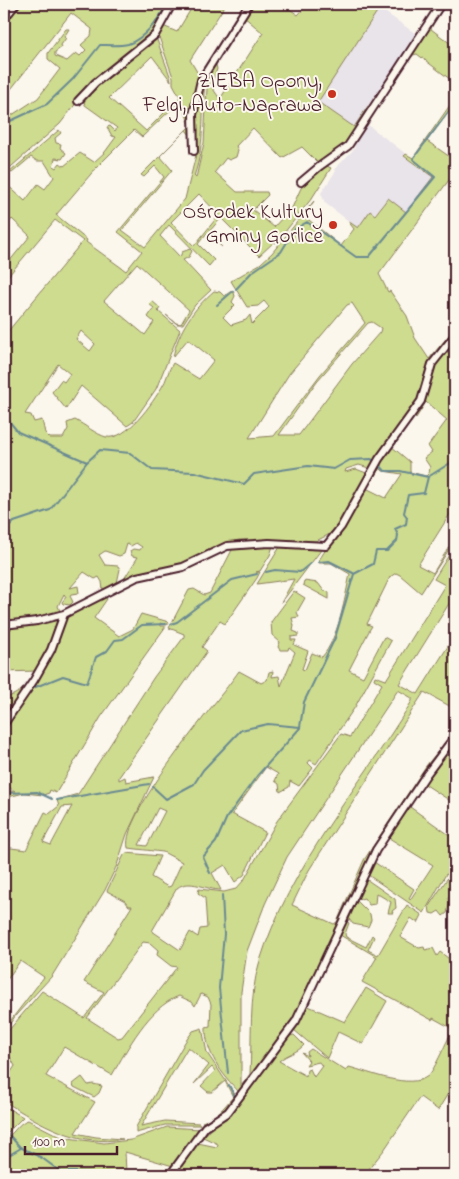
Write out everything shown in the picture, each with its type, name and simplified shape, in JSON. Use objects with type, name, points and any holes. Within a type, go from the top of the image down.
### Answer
[{"type":"street","points":[[4,19],[16,4]]},
{"type":"street","points":[[78,101],[95,83],[154,35],[172,4]]},
{"type":"street","points":[[194,151],[193,115],[201,80],[249,4]]},
{"type":"street","points":[[301,182],[348,146],[441,4]]},
{"type":"street","points":[[4,625],[37,622],[64,614],[137,577],[183,567],[227,546],[269,543],[326,546],[341,527],[379,459],[421,401],[432,364],[455,335]]},
{"type":"street","points":[[4,724],[34,680],[50,650],[64,614]]},
{"type":"street","points":[[170,1175],[205,1127],[228,1112],[296,1021],[376,850],[426,775],[455,736]]},
{"type":"shaded area","points":[[379,8],[416,34],[354,127],[317,102]]},
{"type":"shaded area","points":[[368,125],[406,154],[404,156],[433,177],[405,212],[388,198],[375,214],[370,211],[358,228],[325,203],[321,193],[336,171],[335,169],[355,148],[355,143]]},
{"type":"green space","points":[[17,4],[171,4],[154,32],[94,80],[60,124],[4,173],[4,117],[6,119],[38,98],[60,69],[48,59],[48,53],[66,29],[69,29],[64,37],[66,38],[61,45],[62,47],[55,52],[55,56],[67,61],[76,53],[80,56],[86,50],[81,45],[91,36],[92,29],[71,13],[4,98],[4,21]]},
{"type":"green space","points":[[174,4],[163,26],[177,32],[194,4],[226,4],[190,60],[200,77],[190,135],[186,130],[160,156],[172,170],[122,230],[145,247],[185,199],[197,151],[195,149],[198,130],[195,115],[206,74],[202,138],[194,176],[196,178],[204,143],[208,70],[215,61],[217,69],[211,86],[220,99],[263,33],[243,16],[251,4],[283,4],[298,15],[308,4],[382,4],[318,102],[354,127],[368,106],[369,110],[344,146],[319,164],[302,147],[282,158],[253,128],[236,146],[238,150],[236,157],[229,160],[226,158],[215,172],[237,192],[267,192],[268,195],[253,210],[274,227],[283,217],[287,219],[301,188],[325,165],[331,168],[312,198],[276,243],[274,242],[259,256],[221,218],[208,233],[222,247],[207,233],[198,244],[214,260],[209,266],[169,225],[160,236],[180,257],[182,252],[190,249],[192,251],[189,257],[183,260],[211,290],[195,305],[183,324],[181,324],[189,310],[137,263],[104,301],[145,335],[154,322],[148,317],[154,308],[149,304],[152,301],[160,308],[158,311],[180,330],[156,389],[133,422],[127,426],[81,386],[66,409],[52,392],[61,380],[64,382],[70,374],[58,364],[25,414],[31,415],[34,422],[42,420],[45,433],[50,438],[63,438],[68,429],[67,423],[75,420],[102,436],[114,437],[122,433],[131,427],[152,402],[164,384],[173,363],[199,379],[214,360],[188,339],[173,357],[175,347],[188,321],[214,291],[220,292],[224,296],[233,290],[235,296],[232,302],[235,305],[223,317],[231,325],[246,320],[250,315],[252,324],[269,307],[264,301],[258,306],[247,307],[231,281],[260,264],[272,253],[314,201],[304,216],[341,246],[354,229],[348,221],[358,228],[370,211],[375,215],[388,198],[406,212],[433,177],[404,156],[406,154],[413,158],[455,98],[455,104],[427,141],[453,159],[448,167],[455,172],[455,176],[452,176],[379,274],[388,292],[390,291],[407,316],[415,338],[429,359],[455,328],[455,330],[434,358],[414,407],[372,469],[359,465],[346,469],[345,472],[356,469],[369,474],[337,526],[328,535],[316,541],[239,540],[222,544],[187,563],[122,582],[138,557],[132,556],[130,551],[133,549],[140,550],[142,547],[136,543],[131,546],[127,544],[124,554],[119,556],[105,551],[99,555],[105,565],[118,566],[120,569],[117,583],[103,590],[99,577],[95,579],[84,572],[70,588],[78,586],[79,593],[71,594],[73,602],[70,605],[63,604],[62,602],[66,597],[64,594],[58,606],[60,611],[43,619],[4,623],[4,336],[83,241],[55,220],[4,281],[4,268],[30,236],[12,219],[4,229],[4,182],[25,201],[38,184],[45,189],[54,177],[44,161],[37,161],[31,157],[12,173],[10,172],[59,130],[61,133],[55,138],[56,143],[61,144],[60,148],[66,153],[62,159],[55,158],[53,166],[56,168],[60,163],[64,166],[80,153],[94,162],[105,152],[116,137],[112,136],[107,127],[110,126],[115,131],[117,128],[85,105],[83,98],[155,38],[171,81],[152,56],[109,98],[146,131],[180,97],[173,84],[173,77],[158,34]],"holes":[[[199,194],[219,215],[194,246],[171,222]],[[352,303],[365,323],[320,375],[274,436],[249,438],[289,374],[347,305]],[[372,322],[381,328],[380,332],[352,364],[299,435],[279,435],[317,381],[368,323]],[[81,331],[95,344],[90,351],[76,339]]]},
{"type":"green space","points":[[432,24],[431,29],[455,47],[455,83],[417,54],[413,55],[408,62]]},
{"type":"green space","points":[[455,337],[455,506],[418,565],[433,573],[455,537],[455,540],[421,593],[400,575],[396,573],[390,577],[367,624],[372,626],[349,670],[363,677],[384,637],[391,641],[355,707],[316,764],[310,760],[308,763],[313,768],[299,786],[290,781],[289,787],[280,792],[279,784],[275,781],[278,774],[266,767],[232,814],[265,832],[244,875],[235,882],[225,865],[212,873],[221,890],[193,884],[182,885],[177,888],[152,931],[180,950],[190,932],[198,937],[200,929],[207,928],[205,898],[198,893],[199,889],[224,892],[236,889],[244,880],[277,821],[341,734],[350,737],[382,684],[374,679],[375,676],[386,680],[445,585],[434,579],[455,545],[455,594],[399,684],[418,694],[455,635],[455,650],[451,653],[455,659],[455,709],[424,692],[309,870],[292,905],[334,924],[337,922],[364,860],[426,766],[455,730],[455,734],[372,854],[291,1025],[239,1092],[221,1070],[208,1046],[206,1027],[210,1026],[211,1004],[208,997],[201,994],[195,1006],[192,1002],[179,996],[168,1002],[148,1019],[132,1041],[112,1075],[64,1047],[46,1076],[95,1102],[75,1133],[123,1139],[107,1141],[76,1137],[60,1132],[32,1118],[4,1101],[4,1077],[7,1078],[15,1066],[10,1057],[4,1055],[4,1036],[42,991],[84,1018],[104,992],[84,982],[132,906],[129,906],[125,901],[107,891],[124,855],[126,853],[160,856],[151,877],[168,887],[171,886],[182,862],[163,852],[128,848],[130,832],[139,810],[172,759],[239,671],[261,683],[267,680],[269,672],[273,671],[272,677],[279,676],[281,686],[295,652],[289,647],[288,650],[280,650],[278,647],[280,642],[272,635],[271,622],[294,591],[305,598],[297,612],[299,617],[292,618],[293,631],[298,633],[298,636],[291,637],[291,640],[296,640],[294,645],[308,651],[302,669],[305,670],[312,653],[322,657],[328,649],[337,629],[350,574],[331,563],[319,563],[319,560],[366,488],[386,498],[402,474],[383,471],[380,468],[367,488],[391,446],[410,462],[410,472],[426,476],[429,473],[430,467],[424,458],[432,452],[428,446],[447,420],[426,402],[416,418],[415,415],[424,398],[434,366]],"holes":[[[398,690],[412,698],[392,733],[307,860],[272,928],[259,964],[254,990],[250,1074],[241,1086],[241,992],[247,951],[265,904],[287,857]],[[158,808],[165,811],[147,846],[139,845]],[[143,942],[150,943],[158,950],[157,955],[171,966],[177,967],[122,1037],[118,1038],[87,1018]]]},
{"type":"green space","points":[[273,546],[260,571],[256,572],[260,572],[257,578],[225,624],[220,621],[202,647],[207,651],[119,777],[119,780],[125,777],[126,782],[154,777],[127,834],[117,865],[105,890],[52,976],[16,1015],[4,1032],[4,1029],[44,977],[20,961],[4,984],[4,847],[26,850],[45,812],[49,814],[59,806],[57,800],[78,794],[154,677],[184,637],[184,634],[169,628],[189,590],[194,589],[204,595],[210,593],[233,548]],"holes":[[[72,806],[51,845],[43,842],[62,807]]]},
{"type":"green space","points":[[280,547],[321,548],[281,603],[294,579],[257,584]]},
{"type":"green space","points":[[304,581],[318,583],[324,591],[329,592],[329,599],[303,585]]},
{"type":"green space","points":[[105,596],[107,599],[94,618],[119,636],[133,629],[141,614],[169,622],[167,625],[160,623],[161,626],[166,626],[101,717],[56,793],[50,790],[49,793],[43,795],[24,793],[4,798],[4,791],[15,791],[8,787],[4,789],[4,728],[45,664],[69,612]]},
{"type":"green space","points":[[60,616],[50,648],[35,671],[4,672],[4,626]]},
{"type":"green space","points":[[35,671],[36,671],[31,681],[26,686]]},
{"type":"green space","points":[[26,686],[4,721],[4,698],[19,692]]},
{"type":"green space","points":[[455,739],[455,804],[423,783]]},
{"type":"green space","points":[[410,807],[455,839],[455,879],[446,874],[424,913],[368,875],[374,862],[414,889],[409,898],[410,900],[433,865],[389,838]]},
{"type":"green space","points":[[449,876],[455,879],[455,894],[452,892],[448,899],[450,902],[447,913],[443,916],[439,911],[434,914],[430,913],[429,906]]},
{"type":"green space","points":[[366,879],[395,899],[396,908],[392,911],[393,913],[388,913],[391,902],[376,893],[375,904],[369,905],[364,898],[360,899],[358,897]]},
{"type":"green space","points":[[357,901],[370,914],[371,920],[368,927],[353,924],[349,919]]},
{"type":"green space","points":[[407,905],[422,915],[418,923],[411,918],[400,937],[419,948],[424,947],[425,950],[433,948],[437,956],[440,952],[452,961],[455,956],[455,1082],[438,1110],[420,1097],[384,1150],[364,1175],[174,1175],[198,1143],[217,1147],[218,1144],[203,1137],[236,1105],[289,1036],[294,1035],[304,1045],[279,1061],[306,1076],[307,1070],[310,1069],[314,1077],[322,1066],[319,1062],[306,1065],[309,1061],[302,1053],[308,1056],[307,1052],[311,1049],[346,1071],[349,1067],[400,1081],[420,1080],[431,1073],[453,1029],[433,1018],[432,1020],[362,982],[377,957],[340,935],[346,921],[349,923],[345,934],[346,937],[366,947],[372,935],[374,937],[368,950],[378,955]]},
{"type":"green space","points":[[366,988],[387,1001],[363,1044],[338,1032],[327,1058],[294,1030],[306,1005],[345,1022]]},
{"type":"green space","points":[[202,1028],[207,1053],[236,1096],[233,1101],[218,1116],[204,1124],[202,1122],[215,1115],[233,1097],[225,1081],[212,1092],[208,1092],[201,1086],[215,1071],[212,1067],[194,1084],[209,1065],[188,1047],[141,1126],[165,1121],[199,1123],[200,1125],[165,1125],[136,1133],[136,1127],[185,1042],[193,1031]]},
{"type":"green space","points":[[82,1077],[88,1085],[102,1086],[99,1093],[94,1097],[74,1087],[73,1084]]},
{"type":"green space","points":[[4,1106],[23,1117],[4,1136]]},
{"type":"green space","points":[[28,1120],[61,1137],[104,1143],[131,1140],[167,1127],[201,1129],[173,1166],[125,1152],[126,1172],[141,1172],[147,1175],[29,1173],[4,1175],[4,1139]]},
{"type":"waterway","points":[[4,124],[47,104],[73,79],[100,45],[125,45],[140,38],[156,21],[167,4]]},
{"type":"waterway","points":[[236,289],[252,272],[281,252],[295,229],[307,222],[356,257],[369,257],[435,177],[413,159],[455,103]]},
{"type":"waterway","points":[[217,305],[233,291]]},
{"type":"waterway","points":[[4,415],[18,432],[87,462]]},
{"type":"waterway","points":[[4,532],[14,522],[50,510],[87,462],[100,450],[130,453],[152,470],[194,472],[244,484],[254,474],[308,466],[334,469],[350,460],[371,459],[375,461]]},
{"type":"waterway","points":[[153,787],[166,799],[194,784],[203,770],[241,730],[268,724],[300,727],[304,702],[335,638],[354,574],[373,564],[376,551],[387,551],[397,541],[398,535],[395,529],[406,524],[407,517],[404,513],[408,495],[424,493],[428,477],[455,460]]},
{"type":"waterway","points":[[379,464],[385,471],[400,471],[428,477]]},
{"type":"waterway","points":[[319,562],[329,561],[353,573]]},
{"type":"waterway","points":[[266,572],[275,570],[300,572],[311,563]]},
{"type":"waterway","points":[[171,624],[177,622],[232,580],[257,574]]},
{"type":"waterway","points":[[33,688],[63,676],[87,683],[96,657],[107,651],[115,640],[123,639],[142,625],[166,624]]},
{"type":"waterway","points":[[210,873],[203,857],[216,842],[227,817],[257,776],[300,728]]},
{"type":"waterway","points":[[57,800],[149,784]]},
{"type":"waterway","points":[[4,793],[37,792],[52,799]]},
{"type":"waterway","points":[[222,895],[224,934],[219,988],[228,1073]]},
{"type":"waterway","points":[[229,1085],[235,1097]]},
{"type":"waterway","points":[[4,1129],[8,1134]]},
{"type":"waterway","points":[[10,1136],[20,1147],[42,1158],[61,1172],[86,1172],[102,1175]]},
{"type":"waterway","points":[[4,1158],[21,1148]]},
{"type":"waterway","points":[[108,1175],[130,1173],[137,1175]]},
{"type":"place","name":"ZIĘBA Opony, Felgi, Auto-Naprawa","points":[[332,94]]},
{"type":"place","name":"Ośrodek Kultury Gminy Gorlice","points":[[333,225]]}]
